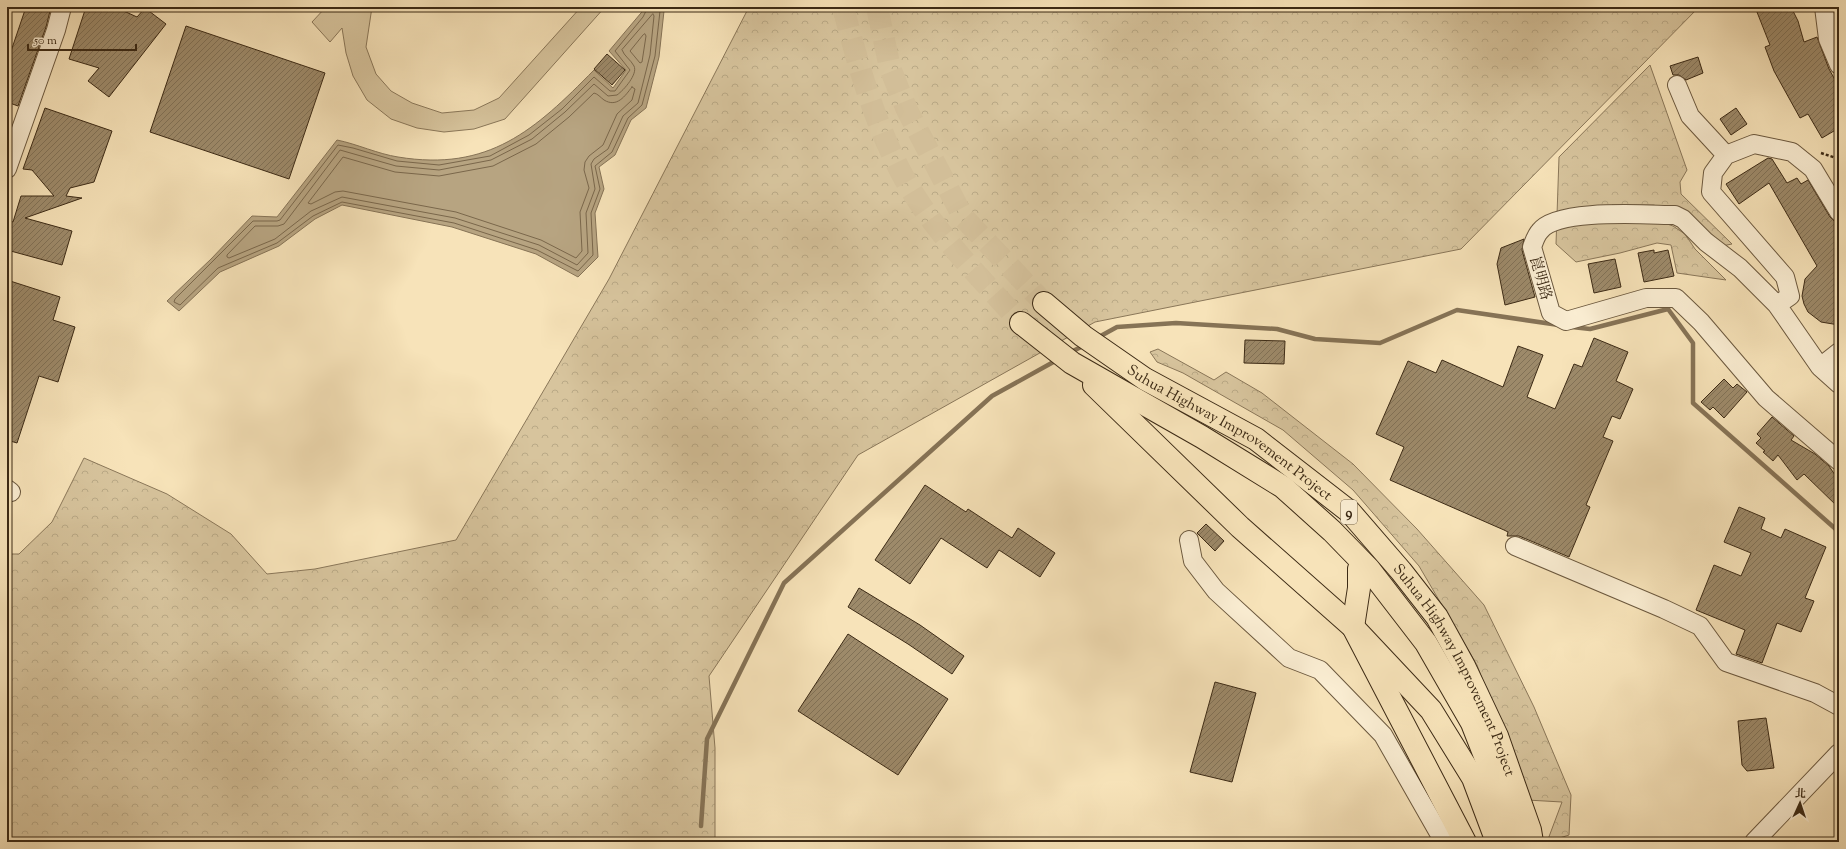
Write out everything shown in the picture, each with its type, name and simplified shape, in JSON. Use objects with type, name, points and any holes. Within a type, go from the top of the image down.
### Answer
[{"type":"main road","name":"Suhua Highway Improvement Project","points":[[1044,303],[1083,336],[1145,379],[1256,440],[1350,512],[1401,571],[1437,617],[1464,666],[1497,736],[1518,838]]},
{"type":"main road","name":"Suhua Highway Improvement Project","points":[[1020,323],[1072,363],[1202,437],[1276,483],[1326,526],[1369,569],[1426,643],[1472,723],[1518,838]]},
{"type":"main road","points":[[1072,363],[1240,527],[1353,627],[1432,710],[1473,778],[1518,838]]},
{"type":"main road","points":[[1072,363],[1114,393],[1165,421],[1241,468],[1309,519],[1341,549],[1383,595],[1418,638],[1472,723]]},
{"type":"main road","points":[[1358,568],[1359,588],[1353,627],[1465,842]]},
{"type":"street","points":[[7,169],[56,30],[62,7]]},
{"type":"street","points":[[1824,7],[1828,39],[1839,65]]},
{"type":"street","points":[[1677,85],[1690,116],[1726,155]]},
{"type":"street","points":[[1777,305],[1790,296],[1785,278],[1711,192],[1713,173],[1726,155],[1754,144],[1792,152],[1813,169],[1839,212]]},
{"type":"street","name":"崑明路","points":[[1839,384],[1820,366],[1777,305],[1740,268],[1706,242],[1683,219],[1675,215],[1601,213],[1560,219],[1540,230],[1532,248],[1551,313],[1566,321],[1646,298],[1676,298],[1701,322],[1766,398],[1839,461]]},
{"type":"street","points":[[1820,366],[1839,352]]},
{"type":"street","points":[[1189,540],[1193,561],[1216,590],[1289,658],[1320,670],[1383,734],[1444,842]]},
{"type":"street","points":[[1515,546],[1664,609],[1700,626],[1726,662],[1815,693],[1839,706]]},
{"type":"street","points":[[1754,842],[1839,753]]},
{"type":"green space","points":[[326,7],[372,7],[366,47],[376,74],[391,91],[412,103],[442,113],[474,110],[499,98],[581,7],[605,7],[505,119],[474,129],[444,132],[417,128],[391,119],[367,100],[353,76],[346,53],[342,28],[330,42],[312,22]]},
{"type":"green space","points":[[749,7],[1699,7],[1461,249],[1095,322],[858,455],[709,676],[715,748],[715,842],[7,842],[7,554],[19,554],[52,522],[84,458],[167,494],[231,534],[267,574],[315,569],[456,540],[609,279]]},
{"type":"green space","points":[[1650,65],[1687,170],[1680,182],[1681,194],[1732,244],[1722,246],[1701,231],[1654,205],[1612,205],[1673,226],[1685,234],[1695,249],[1726,280],[1677,273],[1671,245],[1657,243],[1620,253],[1576,262],[1556,244],[1559,157]]},
{"type":"green space","points":[[1158,349],[1214,380],[1226,372],[1262,393],[1353,464],[1417,529],[1484,605],[1534,707],[1571,795],[1569,835],[1547,842],[1562,802],[1527,800],[1477,665],[1419,566],[1353,490],[1283,430],[1183,373],[1157,362],[1150,352]]},
{"type":"water","points":[[646,7],[669,7],[664,11],[659,57],[646,108],[631,120],[615,155],[599,167],[604,189],[595,213],[598,257],[578,277],[536,254],[452,227],[342,205],[315,219],[279,246],[220,272],[179,311],[167,301],[211,259],[252,216],[277,217],[337,140],[398,157],[430,160],[459,158],[484,152],[508,142],[530,128],[572,92],[594,70],[613,88],[626,70],[609,51]]},
{"type":"building","points":[[26,7],[51,7],[46,27],[18,106],[7,102],[7,63]]},
{"type":"building","points":[[86,7],[115,7],[137,17],[145,8],[166,24],[109,97],[88,81],[99,68],[69,59]]},
{"type":"building","points":[[1755,7],[1791,7],[1798,21],[1804,42],[1817,37],[1829,69],[1839,87],[1839,128],[1822,138],[1808,114],[1800,118],[1774,71],[1765,47],[1770,45]]},
{"type":"building","points":[[186,26],[325,73],[289,179],[150,132]]},
{"type":"building","points":[[607,54],[625,70],[612,85],[594,69]]},
{"type":"building","points":[[1698,57],[1703,73],[1686,80],[1679,75],[1673,75],[1670,66]]},
{"type":"building","points":[[45,108],[112,131],[94,182],[70,188],[66,196],[82,198],[25,218],[72,231],[62,265],[7,250],[7,220],[13,222],[21,196],[54,196],[32,170],[23,169]]},
{"type":"building","points":[[1736,108],[1747,124],[1731,135],[1720,119]]},
{"type":"building","points":[[1768,158],[1772,159],[1787,183],[1797,178],[1801,184],[1808,180],[1830,217],[1834,221],[1839,222],[1839,325],[1821,322],[1808,312],[1804,304],[1802,296],[1805,279],[1817,266],[1769,183],[1739,204],[1726,184]]},
{"type":"building","points":[[1524,239],[1522,250],[1535,297],[1505,305],[1497,264],[1501,248]]},
{"type":"building","points":[[1654,250],[1654,253],[1668,250],[1674,276],[1644,282],[1638,253]]},
{"type":"building","points":[[1615,259],[1621,287],[1594,293],[1588,264]]},
{"type":"building","points":[[7,280],[60,297],[53,320],[75,327],[58,382],[39,376],[17,443],[7,440]]},
{"type":"building","points":[[1594,338],[1628,352],[1616,381],[1633,389],[1620,419],[1612,416],[1603,437],[1613,441],[1586,505],[1590,507],[1569,557],[1519,536],[1507,536],[1508,532],[1504,530],[1390,480],[1404,447],[1376,434],[1408,361],[1436,373],[1442,360],[1503,387],[1518,346],[1543,355],[1527,397],[1555,409],[1574,364],[1582,367]]},
{"type":"building","points":[[1245,340],[1285,341],[1284,364],[1244,363]]},
{"type":"building","points":[[1724,379],[1733,388],[1737,384],[1747,392],[1724,418],[1713,407],[1710,410],[1701,402]]},
{"type":"building","points":[[1772,417],[1794,436],[1791,440],[1815,454],[1829,466],[1839,481],[1839,508],[1804,474],[1797,480],[1778,455],[1773,461],[1756,443],[1761,438],[1757,434]]},
{"type":"building","points":[[925,485],[966,512],[968,509],[1012,538],[1018,528],[1055,553],[1040,577],[999,550],[987,568],[941,538],[910,584],[875,560]]},
{"type":"building","points":[[1739,507],[1765,518],[1761,529],[1781,538],[1785,529],[1826,547],[1805,598],[1814,601],[1801,632],[1777,623],[1762,663],[1736,654],[1745,630],[1696,610],[1714,565],[1741,576],[1751,553],[1724,542]]},
{"type":"building","points":[[1206,524],[1224,541],[1215,551],[1197,533]]},
{"type":"building","points":[[859,588],[920,625],[964,656],[952,674],[908,644],[848,607]]},
{"type":"building","points":[[848,634],[948,699],[898,775],[798,711]]},
{"type":"building","points":[[1215,682],[1256,693],[1232,782],[1190,772]]},
{"type":"building","points":[[1766,718],[1774,768],[1747,771],[1742,765],[1738,721]]},
{"type":"waterway","points":[[1572,327],[1590,329],[1668,309],[1693,343],[1693,403],[1839,532]]},
{"type":"waterway","points":[[1097,338],[1117,327],[1176,323],[1277,329],[1315,339],[1380,343],[1457,310],[1559,325]]},
{"type":"waterway","points":[[1069,353],[1085,345]]},
{"type":"waterway","points":[[701,826],[707,739],[784,583],[992,396],[1057,360]]},
{"type":"tunnel","points":[[843,7],[861,72],[875,114],[903,176],[928,216],[942,234],[1021,323]]},
{"type":"tunnel","points":[[877,7],[890,68],[907,110],[963,217],[1044,303]]}]
